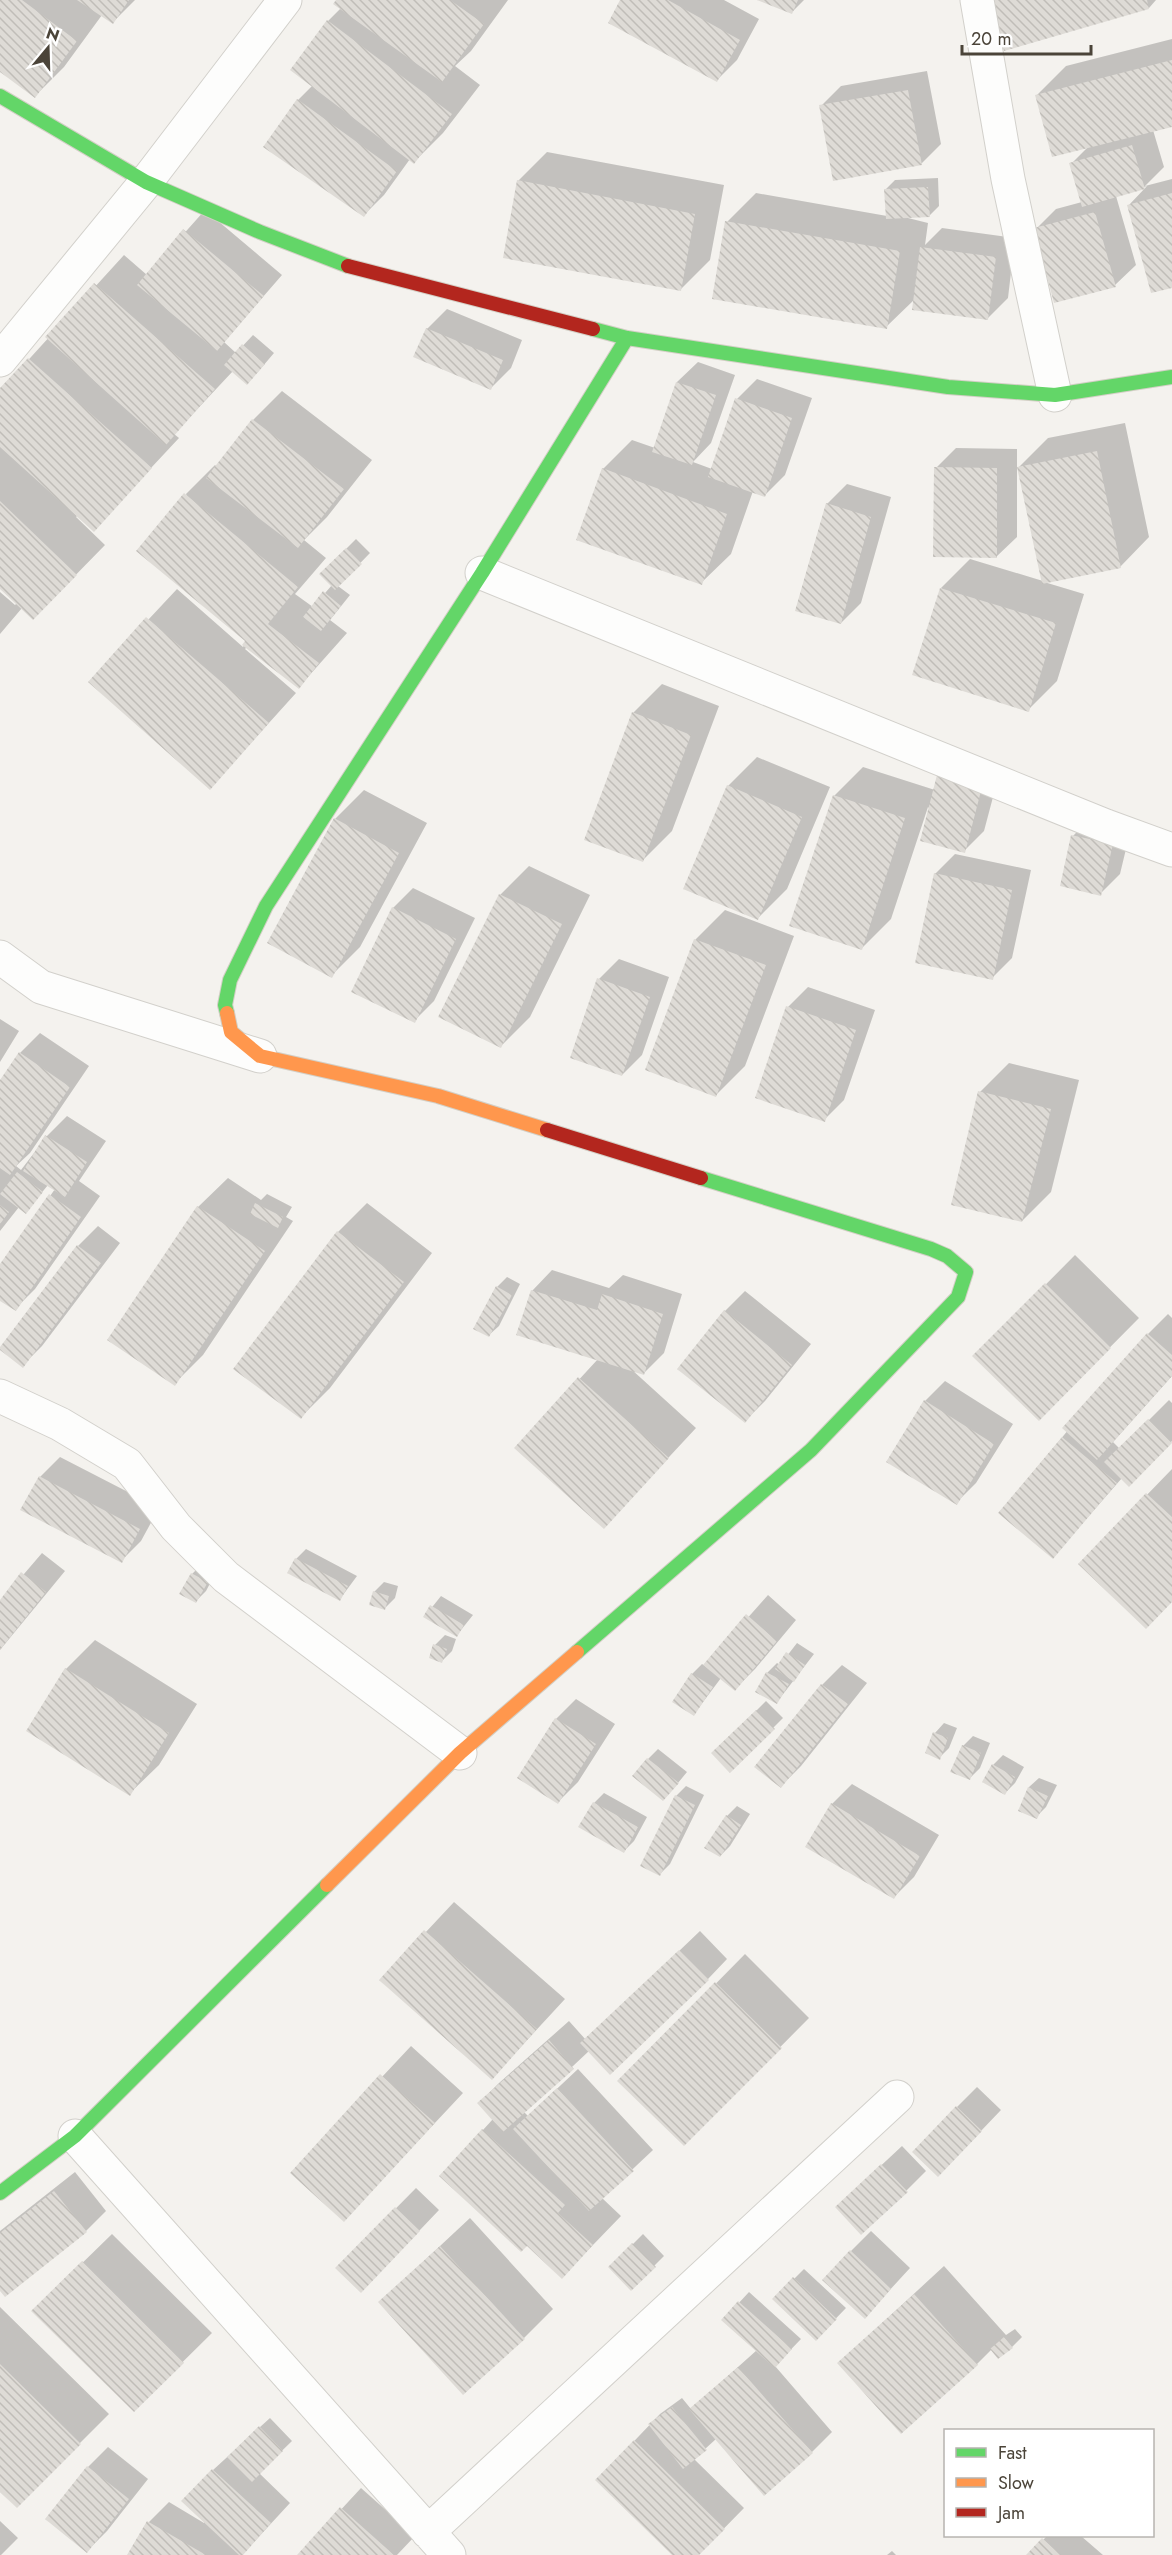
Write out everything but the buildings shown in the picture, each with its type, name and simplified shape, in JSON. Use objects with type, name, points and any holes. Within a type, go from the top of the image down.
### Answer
[{"type":"street","points":[[0,360],[146,182],[285,0]]},
{"type":"street","points":[[977,0],[1008,179],[1055,395]]},
{"type":"street","points":[[0,96],[146,182],[260,232],[346,266],[627,338],[948,387],[1055,395],[1172,377]]},
{"type":"street","points":[[260,1056],[231,1032],[225,1005],[230,980],[266,906],[482,573],[627,338]]},
{"type":"street","points":[[482,573],[1106,826],[1172,850]]},
{"type":"street","points":[[0,957],[41,987],[260,1056],[438,1096],[931,1249],[947,1256],[966,1272],[958,1298],[811,1450],[460,1753],[75,2136],[0,2193]]},
{"type":"street","points":[[0,1396],[60,1424],[127,1464],[176,1527],[226,1577],[460,1753]]},
{"type":"street","points":[[75,2136],[438,2544],[897,2097]]},
{"type":"traffic: fast","points":[[0,96],[146,182],[260,232],[348,266]]},
{"type":"traffic: fast","points":[[593,329],[627,338],[948,387],[1055,395],[1172,377]]},
{"type":"traffic: fast","points":[[227,1013],[225,1005],[230,980],[266,906],[482,573],[627,338]]},
{"type":"traffic: fast","points":[[577,1652],[811,1450],[958,1297],[966,1272],[947,1256],[931,1249],[701,1178]]},
{"type":"traffic: fast","points":[[0,2193],[75,2136],[327,1885]]},
{"type":"traffic: slow","points":[[227,1013],[231,1032],[260,1056],[438,1096],[547,1130]]},
{"type":"traffic: slow","points":[[327,1885],[460,1753],[577,1652]]},
{"type":"traffic: jam","points":[[348,266],[593,329]]},
{"type":"traffic: jam","points":[[547,1130],[701,1178]]}]
